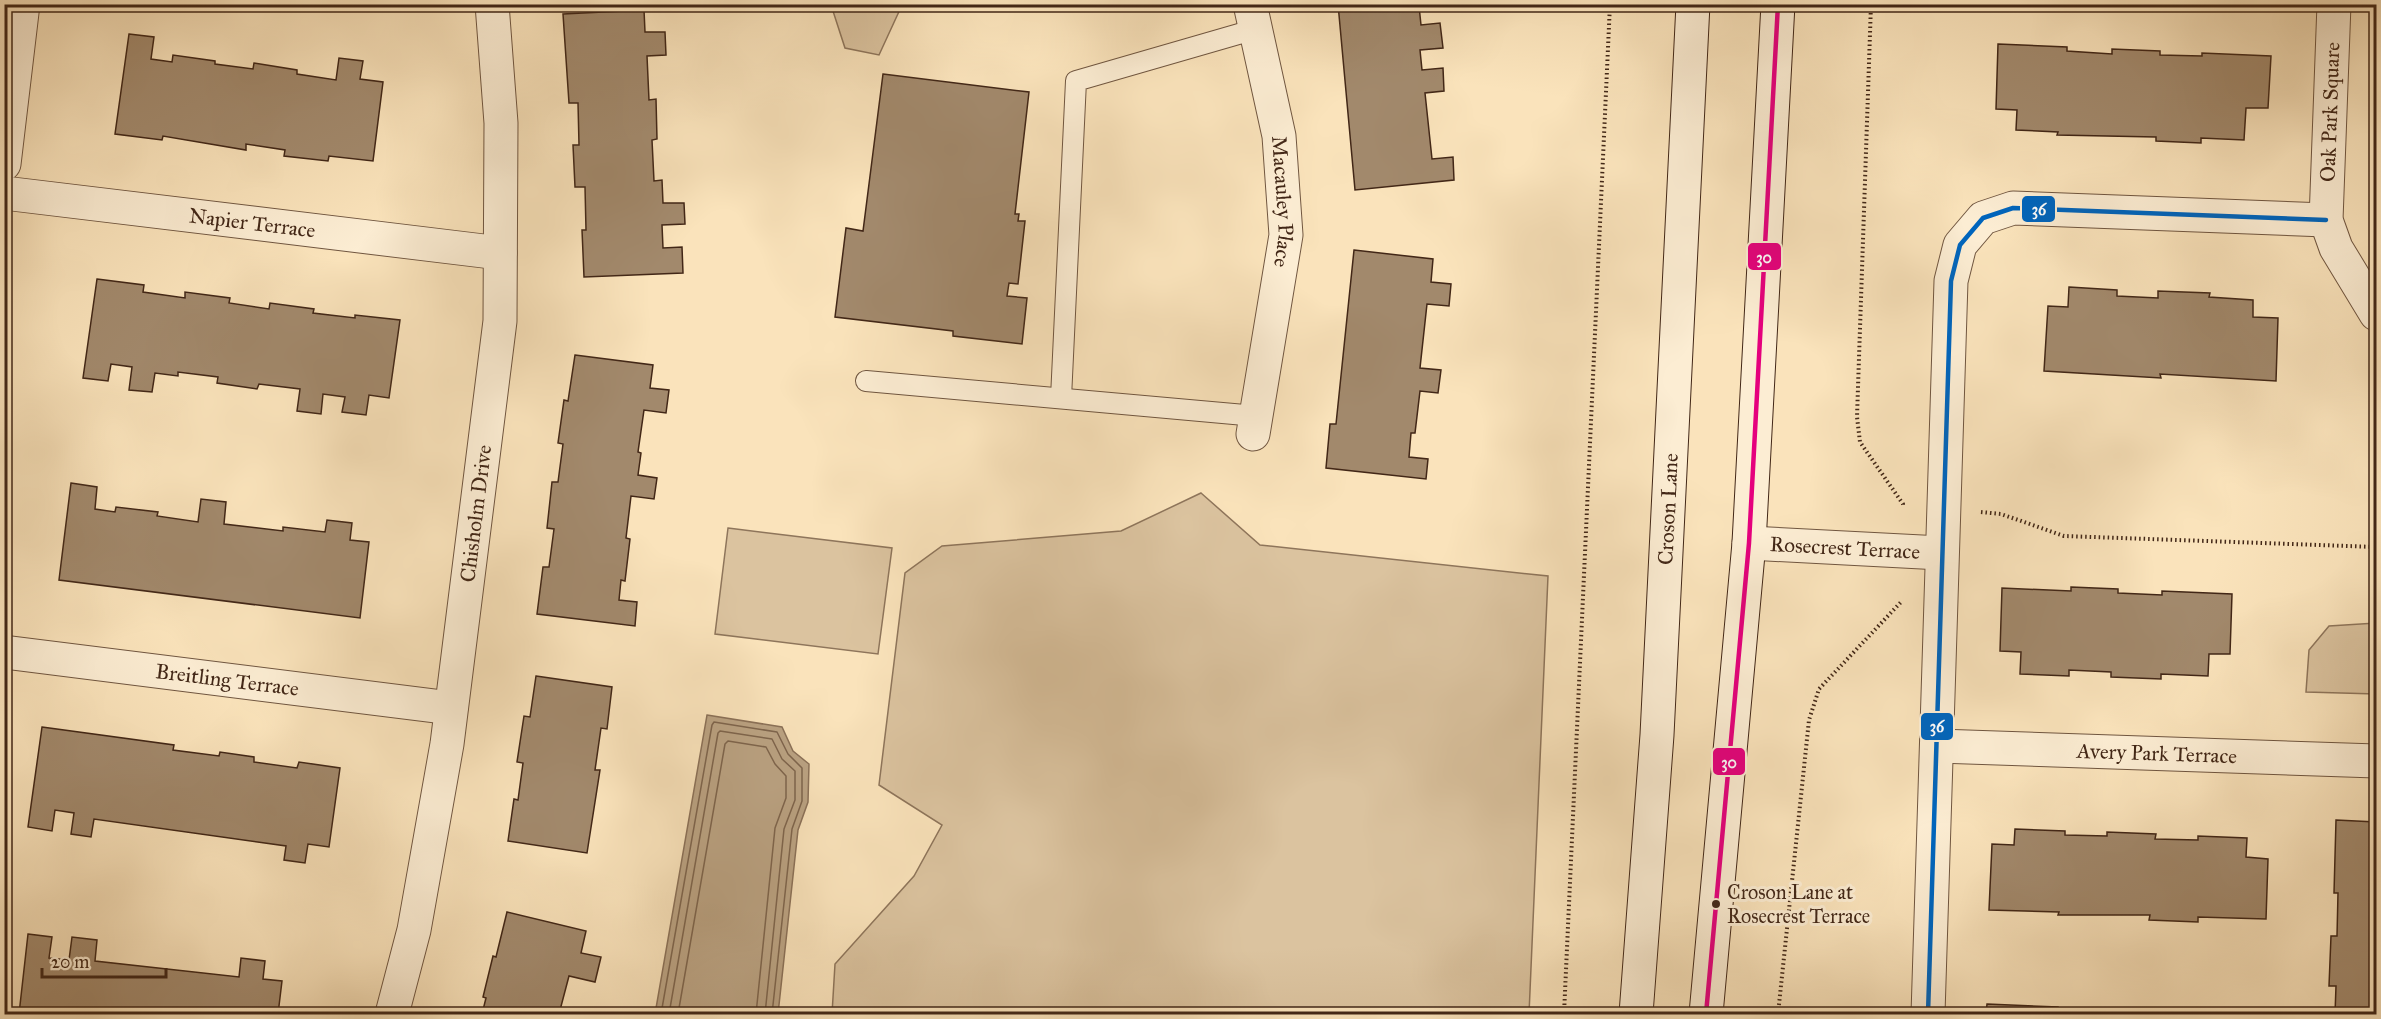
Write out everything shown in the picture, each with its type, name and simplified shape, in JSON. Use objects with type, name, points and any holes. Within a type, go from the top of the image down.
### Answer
[{"type":"street","points":[[4,164],[23,4]]},
{"type":"street","name":"Chisholm Drive","points":[[392,1014],[414,930],[451,708],[500,321],[501,123],[492,4]]},
{"type":"street","name":"Croson Lane","points":[[1636,1014],[1657,735],[1693,4]]},
{"type":"street","points":[[1706,1014],[1749,543],[1778,4]]},
{"type":"street","name":"Oak Park Square","points":[[2334,4],[2326,220],[2336,248],[2376,314]]},
{"type":"street","name":"Macauley Place","points":[[1253,17],[1279,136],[1286,235],[1254,425]]},
{"type":"street","name":"Napier Terrace","points":[[4,194],[500,253]]},
{"type":"street","points":[[1928,1014],[1951,281],[1960,245],[1983,218],[2013,208],[2326,220]]},
{"type":"street","name":"Rosecrest Terrace","points":[[1749,543],[1941,553]]},
{"type":"street","name":"Breitling Terrace","points":[[4,652],[451,708]]},
{"type":"street","name":"Avery Park Terrace","points":[[1938,746],[2376,761]]},
{"type":"lane","points":[[1061,398],[1076,81],[1253,17]]},
{"type":"lane","points":[[866,381],[1061,398],[1254,425]]},
{"type":"path","points":[[1564,1014],[1610,4]]},
{"type":"path","points":[[1903,504],[2001,514],[2064,536],[2376,547]]},
{"type":"shaded area","points":[[831,4],[902,5],[879,55],[845,48]]},
{"type":"shaded area","points":[[1201,493],[1260,545],[1548,576],[1529,1014],[832,1014],[835,964],[914,876],[942,825],[879,785],[905,573],[942,546],[1121,531]]},
{"type":"shaded area","points":[[728,528],[892,548],[878,654],[715,634]]},
{"type":"shaded area","points":[[2376,623],[2376,694],[2306,692],[2309,650],[2329,626]]},
{"type":"water","points":[[707,715],[782,727],[793,751],[809,764],[808,802],[798,830],[778,1014],[655,1014]]},
{"type":"building","points":[[1338,4],[1414,4],[1419,6],[1421,25],[1440,23],[1443,48],[1420,50],[1422,70],[1443,68],[1444,91],[1425,93],[1432,159],[1453,157],[1454,180],[1355,190]]},
{"type":"building","points":[[644,10],[645,32],[665,32],[666,55],[647,56],[649,100],[656,99],[657,139],[652,140],[654,181],[662,180],[663,203],[684,203],[685,224],[662,225],[663,248],[682,247],[683,273],[584,277],[582,230],[586,230],[585,187],[575,187],[573,145],[579,145],[578,103],[569,103],[563,14]]},
{"type":"building","points":[[129,34],[154,37],[151,59],[172,62],[173,55],[253,69],[254,63],[297,70],[297,74],[336,80],[339,58],[363,61],[360,79],[383,82],[373,161],[329,156],[328,161],[284,156],[285,150],[246,144],[246,150],[163,136],[162,140],[115,134]]},
{"type":"building","points":[[1998,44],[2067,47],[2067,51],[2112,54],[2112,49],[2160,51],[2160,55],[2202,56],[2202,53],[2271,56],[2268,108],[2246,108],[2244,140],[2201,138],[2201,143],[2156,141],[2156,137],[2057,135],[2058,132],[2016,130],[2017,110],[1996,109]]},
{"type":"building","points":[[883,74],[1029,92],[1015,214],[1019,214],[1018,221],[1025,221],[1018,284],[1009,283],[1007,296],[1027,298],[1022,344],[953,336],[953,331],[835,317],[846,228],[863,231]]},
{"type":"building","points":[[1354,250],[1433,259],[1431,282],[1451,284],[1449,306],[1427,304],[1420,368],[1441,370],[1438,393],[1420,391],[1415,433],[1411,433],[1409,457],[1428,459],[1426,479],[1326,468],[1330,424],[1336,424]]},
{"type":"building","points":[[97,279],[144,285],[143,292],[185,298],[185,292],[230,298],[229,303],[269,309],[270,303],[314,309],[313,313],[400,320],[389,398],[369,395],[366,415],[342,412],[345,397],[323,394],[321,414],[297,411],[300,389],[259,384],[257,389],[217,383],[218,377],[178,372],[178,376],[155,373],[152,392],[129,390],[132,367],[111,364],[108,381],[83,378]]},
{"type":"building","points":[[2069,287],[2117,290],[2117,296],[2158,298],[2158,291],[2210,293],[2209,297],[2253,300],[2253,317],[2278,318],[2276,381],[2160,374],[2161,378],[2044,371],[2048,306],[2068,307]]},
{"type":"building","points":[[575,355],[653,365],[650,388],[669,390],[666,413],[644,410],[638,452],[641,453],[638,475],[657,478],[654,499],[631,496],[626,538],[630,539],[625,581],[621,580],[619,600],[637,602],[635,626],[537,614],[543,567],[549,567],[554,529],[547,528],[552,482],[558,482],[563,444],[558,443],[564,400],[568,401]]},
{"type":"building","points":[[71,483],[97,487],[95,509],[115,512],[116,507],[158,512],[157,516],[198,522],[201,499],[226,502],[224,524],[283,531],[283,527],[325,532],[327,520],[352,523],[350,540],[369,542],[360,618],[59,580]]},
{"type":"building","points":[[2071,587],[2118,589],[2118,593],[2162,595],[2162,591],[2232,594],[2230,654],[2209,654],[2208,676],[2161,674],[2161,679],[2111,677],[2111,672],[2069,670],[2069,676],[2020,674],[2021,652],[2000,651],[2002,588],[2071,591]]},
{"type":"building","points":[[536,676],[612,687],[607,729],[601,728],[595,770],[600,770],[587,853],[508,841],[514,799],[518,800],[523,763],[517,762],[524,716],[530,717]]},
{"type":"building","points":[[42,727],[174,745],[173,750],[219,756],[220,752],[254,757],[254,762],[297,768],[299,762],[340,768],[329,847],[308,844],[305,863],[284,860],[286,846],[94,819],[91,837],[71,834],[74,813],[55,810],[52,831],[28,827]]},
{"type":"building","points":[[2336,820],[2376,822],[2376,1014],[2335,1014],[2336,986],[2329,986],[2331,936],[2337,936],[2338,893],[2334,893]]},
{"type":"building","points":[[2015,829],[2065,831],[2065,835],[2107,836],[2107,832],[2156,834],[2155,839],[2198,840],[2198,836],[2247,838],[2246,857],[2268,859],[2266,919],[2198,917],[2198,922],[2149,920],[2150,915],[2058,915],[2059,912],[1989,910],[1992,844],[2014,845]]},
{"type":"building","points":[[507,912],[586,931],[581,953],[601,957],[595,982],[569,976],[559,1014],[482,1014],[486,998],[483,997],[493,956],[496,957]]},
{"type":"building","points":[[28,934],[52,937],[49,958],[69,960],[72,937],[97,940],[95,961],[239,977],[241,958],[265,961],[263,979],[282,981],[278,1014],[19,1014]]},
{"type":"building","points":[[1987,1004],[2058,1007],[2058,1012],[2100,1014],[1986,1014]]},
{"type":"building","points":[[2100,1010],[2149,1011],[2148,1014],[2100,1014]]},
{"type":"building","points":[[2191,1012],[2257,1014],[2191,1014]]},
{"type":"transit line","name":"30","points":[[1706,1014],[1749,543],[1778,4]]},
{"type":"transit line","name":"36","points":[[1928,1014],[1951,281],[1960,245],[1983,218],[2013,208],[2326,220]]},
{"type":"place","name":"Croson Lane at Rosecrest Terrace","points":[[1716,904]]}]
